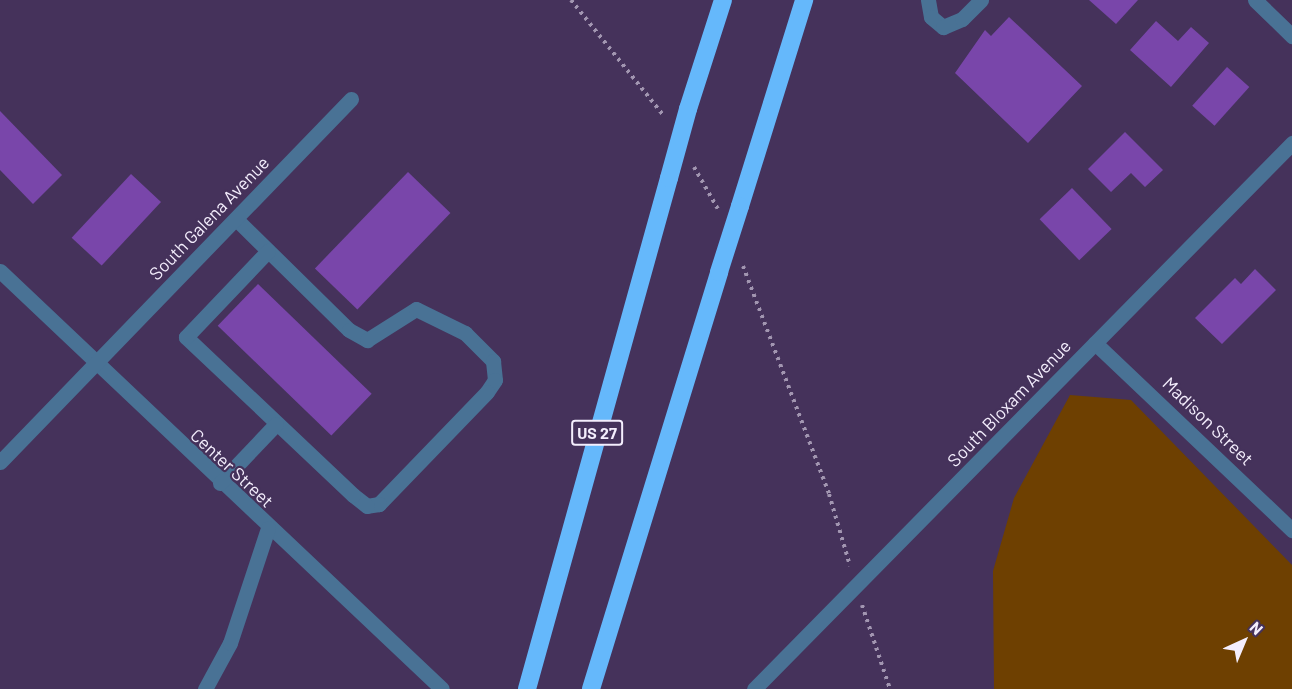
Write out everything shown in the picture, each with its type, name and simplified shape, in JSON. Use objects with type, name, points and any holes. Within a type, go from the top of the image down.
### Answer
[{"type":"highway","name":"US 27","points":[[527,689],[688,109],[723,0]]},
{"type":"highway","points":[[591,689],[804,0]]},
{"type":"street","points":[[928,0],[931,17],[943,27],[962,19],[981,0]]},
{"type":"street","points":[[1255,0],[1292,36]]},
{"type":"street","name":"South Galena Avenue","points":[[0,462],[351,99]]},
{"type":"street","name":"South Bloxam Avenue","points":[[753,689],[1292,143]]},
{"type":"street","points":[[236,219],[350,330],[367,340],[381,335],[416,309],[465,333],[493,361],[495,380],[466,418],[379,504],[367,506],[353,495],[186,337],[268,251]]},
{"type":"street","name":"Center Street","points":[[0,271],[95,365],[442,689]]},
{"type":"street","name":"Madison Street","points":[[1095,343],[1292,530]]},
{"type":"street","points":[[220,483],[276,424]]},
{"type":"street","points":[[205,689],[230,643],[268,528]]},
{"type":"path","points":[[571,0],[667,121]]},
{"type":"path","points":[[690,161],[725,220]]},
{"type":"path","points":[[742,262],[829,494],[890,689]]},
{"type":"shaded area","points":[[1070,395],[1131,400],[1292,565],[1292,689],[994,689],[993,571],[1014,498]]},
{"type":"building","points":[[1089,0],[1138,0],[1116,24]]},
{"type":"building","points":[[1009,17],[1082,86],[1028,143],[955,73],[985,30],[991,36]]},
{"type":"building","points":[[1156,21],[1178,41],[1191,27],[1209,43],[1171,87],[1130,50]]},
{"type":"building","points":[[1227,67],[1249,87],[1214,126],[1192,106]]},
{"type":"building","points":[[0,111],[62,175],[33,204],[0,170]]},
{"type":"building","points":[[1125,132],[1163,170],[1145,187],[1131,173],[1111,192],[1088,169]]},
{"type":"building","points":[[408,172],[450,213],[357,309],[315,268]]},
{"type":"building","points":[[131,174],[161,202],[102,266],[72,238]]},
{"type":"building","points":[[1072,188],[1112,229],[1079,260],[1040,219]]},
{"type":"building","points":[[1255,269],[1276,290],[1222,344],[1195,318],[1235,278],[1241,284]]},
{"type":"building","points":[[258,284],[372,394],[331,435],[218,326]]}]
